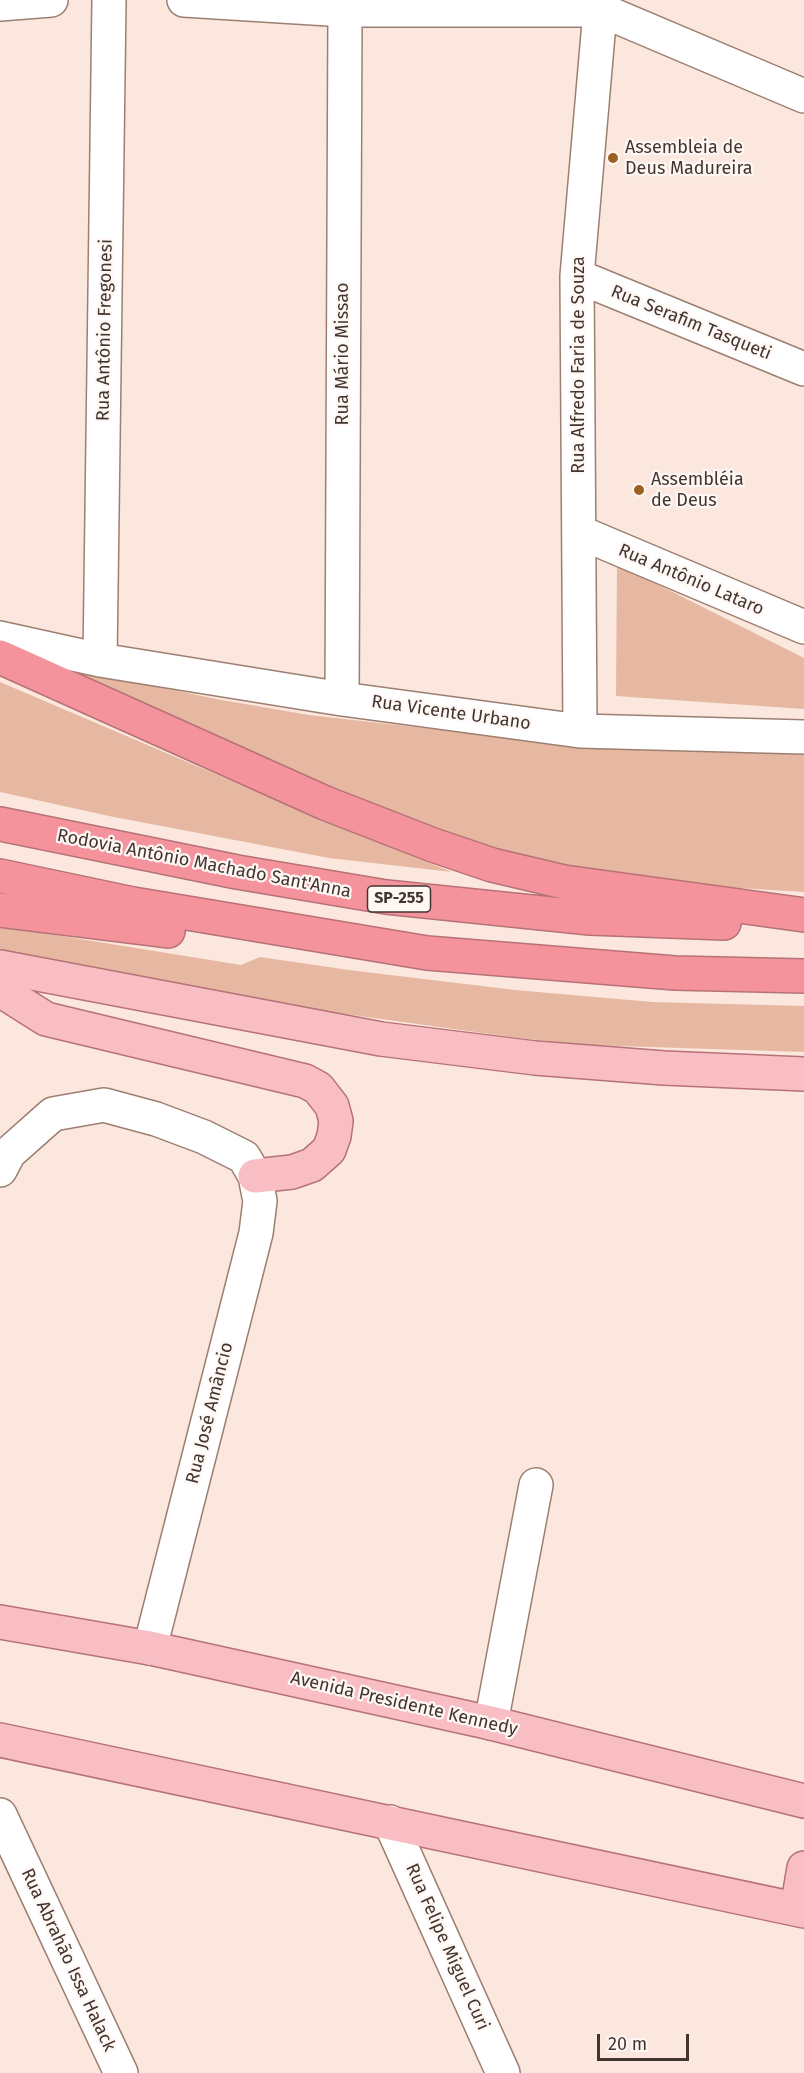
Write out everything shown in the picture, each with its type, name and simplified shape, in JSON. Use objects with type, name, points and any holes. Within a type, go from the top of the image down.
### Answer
[{"type":"highway","points":[[0,657],[325,802],[433,845],[492,865],[564,882],[804,915]]},
{"type":"highway","name":"Rodovia Antônio Machado Sant'Anna","points":[[0,824],[237,872],[386,897],[590,918],[804,927]]},
{"type":"highway","points":[[0,876],[133,904],[427,953]]},
{"type":"highway","points":[[0,910],[183,933],[548,964],[675,973],[804,976]]},
{"type":"main road","points":[[0,967],[381,1039],[535,1058],[664,1068],[804,1074]]},
{"type":"main road","points":[[0,990],[46,1019],[305,1081],[318,1088],[332,1106],[336,1121],[334,1136],[328,1150],[312,1165],[292,1172],[255,1176]]},
{"type":"main road","name":"Avenida Presidente Kennedy","points":[[0,1622],[150,1648],[492,1723],[804,1801]]},
{"type":"main road","points":[[0,1740],[390,1822],[802,1915],[804,1868]]},
{"type":"street","points":[[0,4],[51,0]]},
{"type":"street","name":"Rua Antônio Fregonesi","points":[[100,660],[109,0]]},
{"type":"street","points":[[184,0],[345,10],[601,5],[804,96]]},
{"type":"street","name":"Rua Alfredo Faria de Souza","points":[[580,731],[577,276],[601,5]]},
{"type":"street","name":"Rua Mário Missao","points":[[342,699],[345,10]]},
{"type":"street","name":"Rua Serafim Tasqueti","points":[[577,276],[804,369]]},
{"type":"street","name":"Rua Antônio Lataro","points":[[579,532],[804,627]]},
{"type":"street","name":"Rua Vicente Urbano","points":[[0,638],[100,660],[342,699],[580,731],[804,737]]},
{"type":"street","points":[[0,1170],[9,1154],[52,1114],[104,1105],[156,1119],[204,1137],[244,1157],[255,1176]]},
{"type":"street","name":"Rua José Amâncio","points":[[150,1648],[256,1233],[260,1201],[255,1176]]},
{"type":"street","points":[[492,1723],[536,1485]]},
{"type":"street","name":"Rua Abrahão Issa Halack","points":[[0,1815],[121,2073]]},
{"type":"street","name":"Rua Felipe Miguel Curi","points":[[390,1822],[504,2073]]},
{"type":"shaded area","points":[[617,564],[804,658],[804,709],[616,696]]},
{"type":"shaded area","points":[[71,668],[216,699],[309,715],[477,734],[804,753],[804,892],[672,884],[589,872],[518,855],[447,834],[75,679]]},
{"type":"shaded area","points":[[0,682],[330,823],[452,872],[329,858],[109,816],[0,792]]},
{"type":"shaded area","points":[[0,926],[241,965],[260,957],[515,990],[652,1002],[804,1006],[804,1052],[588,1045],[519,1038],[236,999],[0,962]]},
{"type":"place","name":"Assembleia de Deus Madureira","points":[[613,158]]},
{"type":"place","name":"Assembléia de Deus","points":[[639,490]]}]
